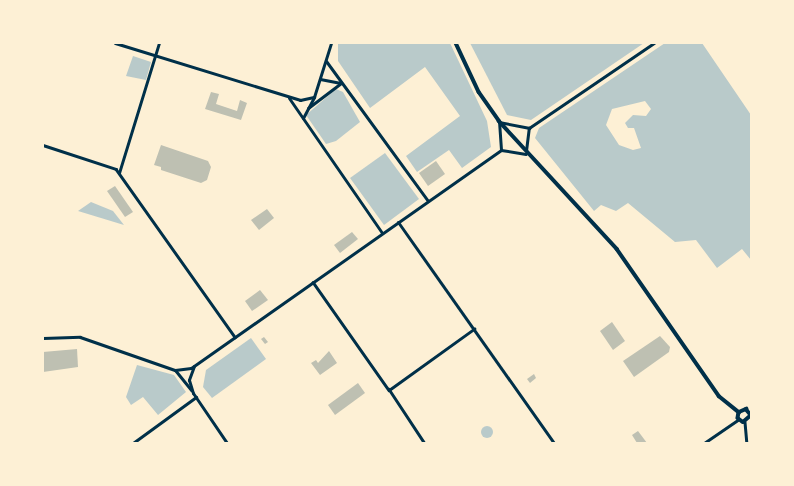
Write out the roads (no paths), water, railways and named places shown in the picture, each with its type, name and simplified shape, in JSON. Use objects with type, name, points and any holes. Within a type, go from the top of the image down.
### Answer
[{"type":"main road","points":[[456,43],[480,92],[499,121],[526,154],[617,249],[718,396],[739,412]]},
{"type":"main road","points":[[746,409],[751,415],[745,422],[739,419],[739,412],[746,409]]},
{"type":"street","points":[[115,43],[289,98],[307,100],[314,97]]},
{"type":"street","points":[[119,173],[159,43]]},
{"type":"street","points":[[303,118],[316,93],[331,43]]},
{"type":"street","points":[[501,150],[499,121],[529,128],[654,43]]},
{"type":"street","points":[[326,61],[428,201]]},
{"type":"street","points":[[320,79],[341,83]]},
{"type":"street","points":[[308,108],[341,83]]},
{"type":"street","points":[[289,98],[382,233]]},
{"type":"street","points":[[43,338],[80,337],[175,370],[194,366],[501,150],[526,154],[529,128]]},
{"type":"street","points":[[43,145],[114,167],[235,337]]},
{"type":"street","points":[[398,222],[554,443]]},
{"type":"street","points":[[313,282],[389,390],[424,443]]},
{"type":"street","points":[[389,390],[474,329]]},
{"type":"street","points":[[193,393],[189,380],[194,366]]},
{"type":"street","points":[[175,370],[196,396],[227,443]]},
{"type":"street","points":[[133,443],[196,396]]},
{"type":"street","points":[[704,443],[739,419]]},
{"type":"street","points":[[745,422],[747,443]]}]
